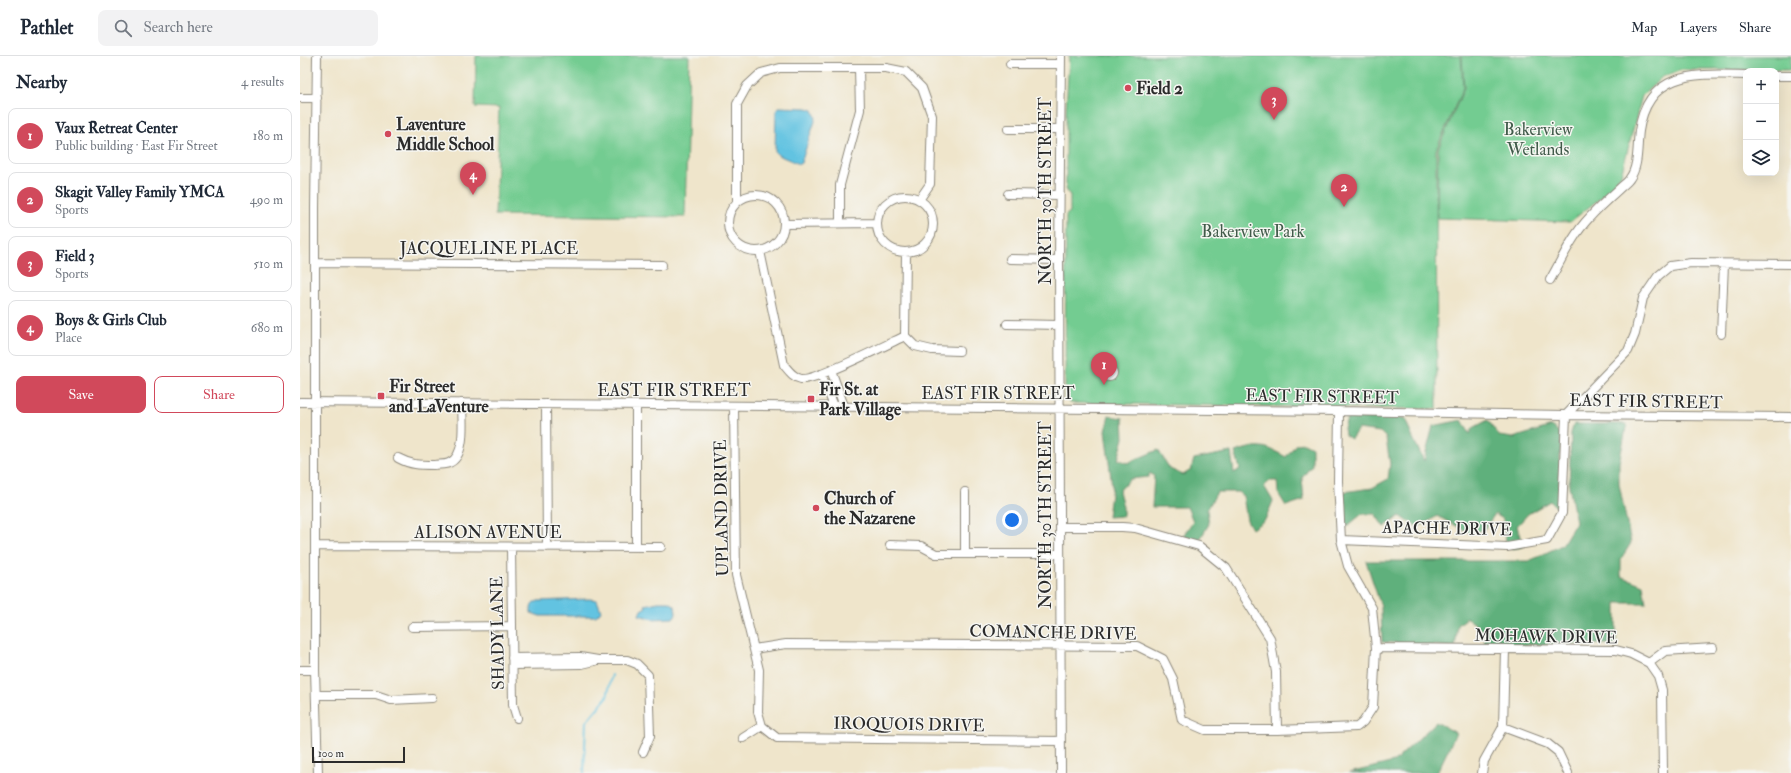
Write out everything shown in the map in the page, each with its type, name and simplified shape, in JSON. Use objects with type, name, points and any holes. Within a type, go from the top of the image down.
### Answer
[{"type":"street","points":[[317,56],[315,264],[316,695],[318,773]]},
{"type":"street","points":[[1010,64],[1061,59]]},
{"type":"street","name":"NORTH 30TH STREET","points":[[1061,59],[1059,129],[1061,773]]},
{"type":"street","points":[[737,202],[737,104],[747,86],[762,73],[780,68],[886,68],[906,72],[922,88],[932,116],[930,184],[919,200]]},
{"type":"street","points":[[840,223],[840,185],[860,110],[859,68]]},
{"type":"street","points":[[1550,280],[1578,231],[1588,219],[1631,178],[1641,121],[1649,100],[1656,93],[1679,79],[1696,75],[1743,75]]},
{"type":"street","points":[[1779,76],[1791,76]]},
{"type":"street","points":[[300,98],[317,98]]},
{"type":"street","points":[[1008,129],[1059,129]]},
{"type":"street","points":[[1008,194],[1059,195]]},
{"type":"street","points":[[758,195],[768,198],[777,204],[782,213],[784,224],[781,236],[772,246],[760,251],[748,250],[738,244],[730,235],[728,223],[730,212],[737,202],[747,196],[758,195]]},
{"type":"street","points":[[901,196],[910,196],[919,200],[931,213],[933,222],[929,240],[915,251],[906,252],[891,249],[880,238],[877,223],[879,213],[884,205],[892,199],[901,196]]},
{"type":"street","points":[[784,224],[877,223]]},
{"type":"street","points":[[760,251],[784,365],[791,374],[802,379],[821,374],[905,336]]},
{"type":"street","points":[[906,252],[905,336],[915,346],[932,350],[959,351]]},
{"type":"street","points":[[1010,259],[1059,260]]},
{"type":"street","points":[[1566,415],[1628,351],[1635,334],[1643,298],[1658,276],[1670,266],[1691,263],[1791,264]]},
{"type":"street","name":"JACQUELINE PLACE","points":[[315,264],[662,264]]},
{"type":"street","points":[[1721,334],[1724,264]]},
{"type":"street","points":[[1007,324],[1059,325]]},
{"type":"street","points":[[831,370],[844,406]]},
{"type":"street","points":[[821,374],[834,406]]},
{"type":"street","name":"EAST FIR STREET","points":[[300,402],[844,406],[1791,417]]},
{"type":"street","points":[[398,458],[409,464],[449,464],[459,455],[462,445],[462,403]]},
{"type":"street","points":[[546,404],[546,547]]},
{"type":"street","points":[[636,405],[636,547]]},
{"type":"street","name":"UPLAND DRIVE","points":[[734,406],[736,575],[759,670],[758,712],[762,726]]},
{"type":"street","name":"COMANCHE DRIVE","points":[[754,649],[786,644],[1137,646],[1163,659],[1173,679],[1182,720],[1205,730],[1344,729],[1357,727],[1363,722],[1373,707],[1376,648],[1372,608],[1348,566],[1341,540],[1338,481],[1339,411]]},
{"type":"street","name":"APACHE DRIVE","points":[[1341,540],[1507,547],[1547,540],[1562,513],[1566,415]]},
{"type":"street","points":[[965,492],[965,554]]},
{"type":"street","points":[[1060,527],[1135,528],[1199,546],[1226,568],[1270,638],[1276,672],[1277,730]]},
{"type":"street","points":[[890,545],[921,546],[936,554],[1060,554]]},
{"type":"street","name":"ALISON AVENUE","points":[[316,546],[660,547]]},
{"type":"street","name":"SHADY LANE","points":[[511,547],[513,705],[517,718]]},
{"type":"street","points":[[412,627],[512,626]]},
{"type":"street","name":"MOHAWK DRIVE","points":[[1376,648],[1616,650],[1631,654],[1649,663]]},
{"type":"street","points":[[1663,773],[1662,690],[1658,676],[1649,663],[1665,651],[1713,648]]},
{"type":"street","points":[[1482,773],[1484,761],[1503,727],[1505,649]]},
{"type":"street","points":[[512,661],[582,664],[598,660],[627,660],[637,664],[648,675],[650,736],[643,752]]},
{"type":"street","points":[[300,670],[316,670]]},
{"type":"street","points":[[316,695],[376,695],[391,700],[432,698]]},
{"type":"street","points":[[743,738],[762,726]]},
{"type":"street","name":"IROQUOIS DRIVE","points":[[762,726],[777,738],[1061,741]]},
{"type":"street","points":[[1503,727],[1548,744],[1558,752],[1568,773]]},
{"type":"green space","points":[[476,56],[689,56],[685,217],[495,215],[499,108],[475,107]]},
{"type":"green space","name":"Bakerview Park","points":[[1069,56],[1461,56],[1463,88],[1436,150],[1437,409],[1070,403],[1065,398],[1066,215],[1070,212],[1070,196],[1066,189],[1066,111]]},
{"type":"green space","name":"Bakerview Wetlands","points":[[1462,56],[1791,56],[1791,70],[1779,70],[1779,68],[1743,68],[1743,70],[1682,70],[1662,77],[1642,96],[1621,175],[1603,196],[1570,222],[1437,218],[1438,149],[1464,88]]},
{"type":"green space","points":[[1109,416],[1123,418],[1124,438],[1118,459],[1127,463],[1158,450],[1170,469],[1183,475],[1191,470],[1194,459],[1231,452],[1234,473],[1240,469],[1235,452],[1250,448],[1262,447],[1286,457],[1296,444],[1304,443],[1312,447],[1312,465],[1302,478],[1304,500],[1286,506],[1278,493],[1277,481],[1270,481],[1264,486],[1273,501],[1265,520],[1252,529],[1247,520],[1243,496],[1238,492],[1217,492],[1207,510],[1209,524],[1199,541],[1183,536],[1193,521],[1187,507],[1152,507],[1154,476],[1150,473],[1148,477],[1130,479],[1119,491],[1123,507],[1123,516],[1108,517],[1112,486],[1105,431]]},
{"type":"green space","points":[[1347,418],[1405,418],[1424,461],[1433,426],[1462,420],[1470,434],[1473,428],[1488,420],[1499,436],[1513,438],[1552,426],[1561,434],[1558,509],[1550,501],[1528,514],[1517,526],[1523,547],[1512,549],[1506,542],[1503,519],[1495,514],[1484,529],[1472,534],[1437,516],[1425,524],[1416,526],[1400,516],[1384,527],[1375,514],[1362,514],[1345,528],[1342,505],[1344,492],[1372,488],[1388,479],[1390,464],[1386,438],[1380,432],[1358,429],[1351,439],[1345,435],[1344,428]]},
{"type":"green space","points":[[1574,424],[1627,424],[1619,463],[1619,484],[1631,543],[1621,559],[1621,576],[1643,585],[1646,603],[1616,603],[1616,644],[1485,645],[1484,631],[1467,618],[1458,625],[1455,647],[1382,642],[1381,607],[1366,561],[1529,561],[1562,545],[1576,522],[1569,486],[1571,433]]},
{"type":"green space","points":[[1436,722],[1456,733],[1437,773],[1349,773],[1394,762]]},
{"type":"water","points":[[779,107],[807,108],[813,110],[816,118],[801,163],[799,164],[778,155],[775,152],[776,111]]},
{"type":"water","points":[[597,600],[601,611],[596,616],[540,616],[531,613],[532,606],[538,601]]},
{"type":"water","points":[[658,602],[670,602],[675,606],[676,614],[673,618],[653,619],[639,615],[641,610],[646,607],[645,605]]},
{"type":"waterway","points":[[584,773],[586,722],[607,697],[612,675]]},
{"type":"place","name":"Field 2","points":[[1128,88]]},
{"type":"place","name":"Field 3","points":[[1274,120]]},
{"type":"place","name":"Laventure Middle School","points":[[388,134]]},
{"type":"place","name":"Boys & Girls Club","points":[[473,195]]},
{"type":"place","name":"Skagit Valley Family YMCA","points":[[1344,207]]},
{"type":"place","name":"Vaux Retreat Center","points":[[1104,385]]},
{"type":"place","name":"Fir Street and LaVenture","points":[[381,396]]},
{"type":"place","name":"Fir St. at Park Village","points":[[811,399]]},
{"type":"place","name":"Church of the Nazarene","points":[[816,508]]}]
